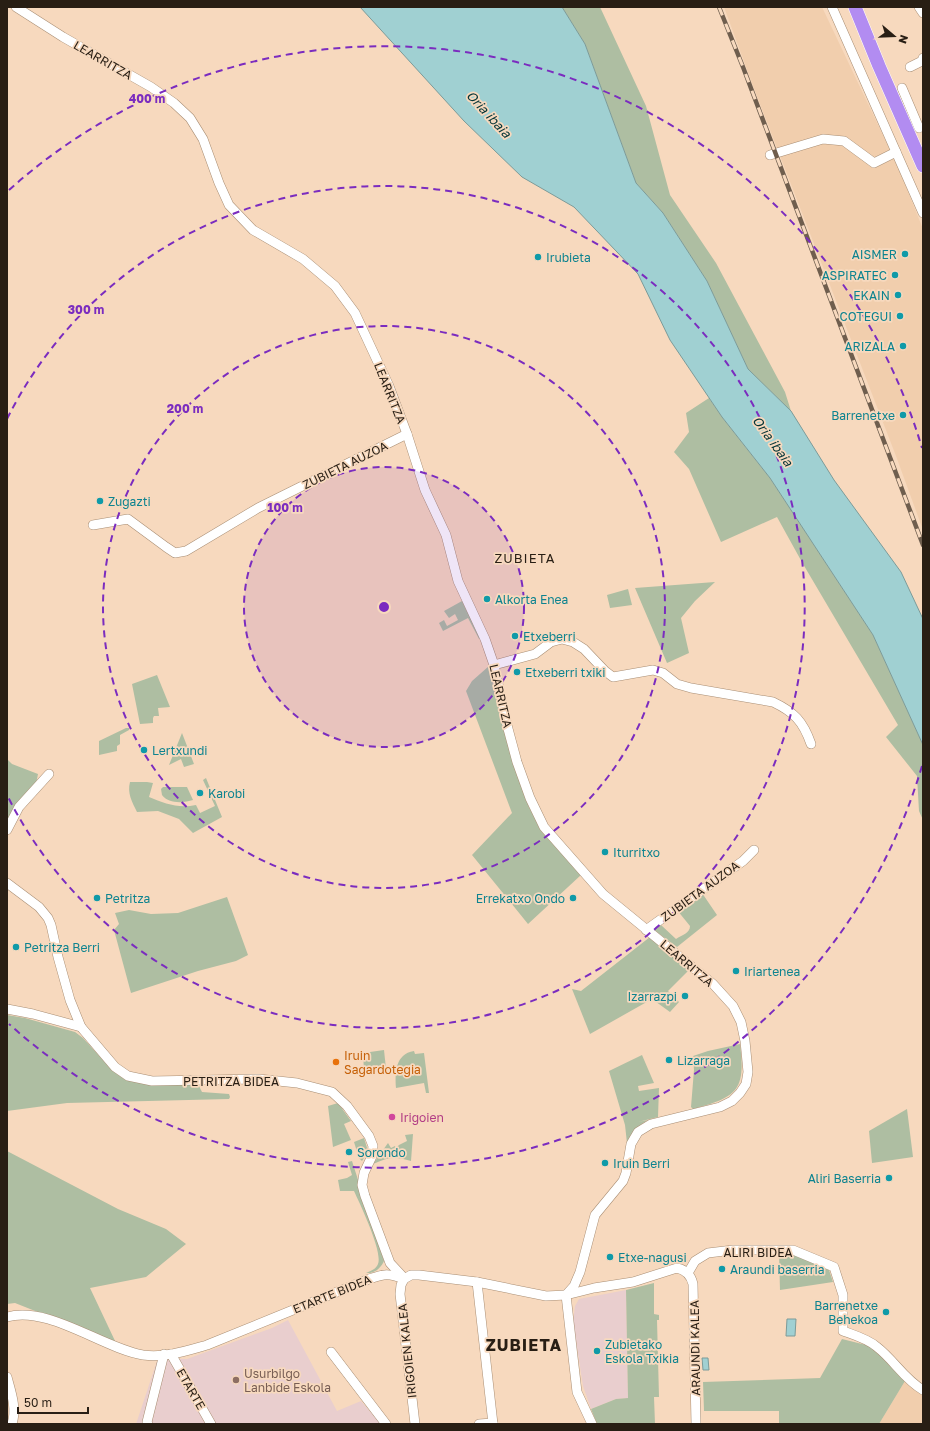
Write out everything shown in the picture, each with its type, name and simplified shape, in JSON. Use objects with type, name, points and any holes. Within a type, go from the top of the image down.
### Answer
[{"type":"highway","points":[[856,7],[884,64],[923,152]]},
{"type":"highway","points":[[856,7],[879,66],[923,166]]},
{"type":"street","name":"LEARRITZA","points":[[16,7],[63,37],[151,87],[174,103],[190,118],[203,138],[219,183],[229,205],[253,230],[303,259],[319,272],[335,286],[355,313],[389,386],[407,434],[425,490],[446,534],[458,581],[485,639],[494,665],[517,762],[530,798],[544,827],[603,894],[713,984],[734,1006],[741,1022],[745,1041],[748,1072],[746,1084],[732,1101],[720,1107],[651,1124],[638,1132],[631,1144],[626,1173],[623,1181],[595,1215],[580,1272],[574,1286],[566,1295]]},
{"type":"street","points":[[832,7],[923,213]]},
{"type":"street","points":[[919,7],[923,13]]},
{"type":"street","points":[[910,67],[922,61],[923,58]]},
{"type":"street","points":[[902,88],[919,128]]},
{"type":"street","points":[[770,155],[823,139],[844,141],[874,163],[896,152]]},
{"type":"street","name":"ZUBIETA AUZOA","points":[[93,525],[128,519],[166,548],[175,553],[186,551],[258,508],[407,434]]},
{"type":"street","points":[[494,665],[535,654],[551,642],[562,639],[573,642],[584,649],[605,671],[613,677],[653,670],[663,673],[677,684],[691,688],[773,702],[784,707],[797,717],[806,729],[811,744]]},
{"type":"street","points":[[7,830],[19,807],[49,774]]},
{"type":"street","name":"ZUBIETA AUZOA","points":[[646,930],[743,860],[754,850]]},
{"type":"street","name":"PETRITZA BIDEA","points":[[7,883],[39,908],[48,918],[70,1000],[81,1027],[115,1067],[128,1076],[152,1081],[259,1079],[297,1082],[332,1092],[348,1106],[369,1136],[373,1146],[372,1156],[364,1173],[362,1185],[365,1196],[390,1263],[404,1279]]},
{"type":"street","points":[[7,1009],[33,1014],[81,1027]]},
{"type":"street","name":"ALIRI BIDEA","points":[[688,1273],[695,1261],[708,1253],[733,1250],[793,1250],[834,1267],[843,1295],[843,1331],[877,1346],[909,1381],[923,1390]]},
{"type":"street","name":"ETARTE BIDEA","points":[[7,1317],[17,1314],[33,1315],[62,1324],[127,1351],[145,1355],[167,1354],[180,1353],[206,1345],[369,1278],[384,1274],[393,1275],[404,1279],[411,1275],[419,1275],[477,1282],[546,1296],[566,1295],[594,1288],[633,1282],[677,1268],[683,1269],[688,1273]]},
{"type":"street","name":"ARAUNDI KALEA","points":[[688,1273],[694,1284],[696,1424]]},
{"type":"street","name":"IRIGOIEN KALEA","points":[[404,1279],[401,1285],[400,1294],[415,1424]]},
{"type":"street","points":[[477,1282],[493,1423],[479,1424]]},
{"type":"street","points":[[566,1295],[577,1392],[592,1424]]},
{"type":"street","points":[[330,1352],[386,1424]]},
{"type":"street","name":"ETARTE","points":[[148,1424],[147,1422],[167,1354]]},
{"type":"street","name":"ETARTE","points":[[167,1354],[211,1424]]},
{"type":"street","points":[[7,1377],[13,1402],[14,1416],[12,1424]]},
{"type":"shaded area","points":[[724,7],[822,7],[898,167],[923,229],[923,530],[896,456]]},
{"type":"shaded area","points":[[626,1290],[628,1398],[616,1399],[591,1409],[583,1386],[573,1322],[575,1306],[579,1299]]},
{"type":"shaded area","name":"Usurbilgo Lanbide Eskola","points":[[288,1320],[337,1411],[361,1401],[381,1424],[136,1424],[158,1358],[187,1359],[272,1328]]},
{"type":"shaded area","points":[[905,1381],[923,1393],[923,1424],[879,1424]]},
{"type":"green space","points":[[562,7],[600,7],[646,106],[670,195],[716,263],[785,392],[791,411],[748,369],[707,281],[663,213],[636,183],[585,44]]},
{"type":"green space","points":[[709,398],[770,478],[873,635],[923,745],[923,820],[919,811],[917,776],[886,737],[898,725],[777,517],[721,542],[689,469],[674,452],[689,432],[686,413]]},
{"type":"green space","points":[[715,582],[695,601],[681,618],[689,653],[667,663],[635,588]]},
{"type":"green space","points":[[628,589],[632,605],[610,608],[607,595]]},
{"type":"green space","points":[[462,601],[481,638],[479,639],[468,618],[443,631],[439,623],[444,620],[447,626],[458,620],[455,614],[449,618],[444,611]]},
{"type":"green space","points":[[489,666],[500,717],[529,807],[542,832],[581,875],[528,924],[472,855],[512,813],[466,691],[472,681]]},
{"type":"green space","points":[[157,675],[170,707],[158,708],[159,716],[154,716],[153,723],[140,724],[132,684]]},
{"type":"green space","points":[[129,728],[129,730],[120,735],[120,744],[117,746],[117,751],[99,755],[99,741]]},
{"type":"green space","points":[[182,733],[194,764],[184,767],[181,759],[169,765]]},
{"type":"green space","points":[[7,759],[12,764],[38,774],[36,784],[7,822]]},
{"type":"green space","points":[[206,778],[222,817],[193,833],[179,819],[158,811],[137,812],[130,794],[130,782],[153,783],[149,797],[177,806],[196,805],[200,813],[215,806],[203,780]]},
{"type":"green space","points":[[163,787],[187,787],[193,800],[181,802],[168,800],[162,795],[161,789]]},
{"type":"green space","points":[[702,893],[717,915],[677,947],[654,930],[656,926],[661,925],[676,939],[685,934],[689,930],[690,926],[677,910]]},
{"type":"green space","points":[[227,897],[248,955],[236,961],[198,971],[131,993],[114,930],[119,924],[115,913],[129,910],[151,914],[178,913]]},
{"type":"green space","points":[[650,937],[689,970],[668,991],[679,1002],[670,1012],[652,999],[590,1034],[572,989],[581,991]]},
{"type":"green space","points":[[7,1015],[25,1018],[75,1032],[83,1038],[113,1071],[126,1080],[152,1085],[198,1084],[202,1092],[229,1094],[230,1097],[229,1099],[67,1103],[7,1111]]},
{"type":"green space","points":[[740,1044],[742,1060],[741,1072],[739,1082],[735,1090],[729,1096],[708,1105],[693,1109],[691,1107],[694,1070],[693,1056]]},
{"type":"green space","points":[[384,1050],[386,1069],[364,1070],[363,1053]]},
{"type":"green space","points":[[414,1051],[415,1054],[424,1053],[429,1093],[426,1093],[424,1083],[396,1088],[396,1070],[400,1060],[403,1056]]},
{"type":"green space","points":[[642,1055],[654,1083],[638,1086],[639,1091],[659,1088],[658,1117],[638,1122],[648,1120],[635,1130],[627,1143],[625,1125],[609,1071]]},
{"type":"green space","points":[[338,1103],[351,1121],[344,1124],[351,1140],[333,1147],[328,1106]]},
{"type":"green space","points":[[907,1109],[913,1157],[872,1163],[869,1131]]},
{"type":"green space","points":[[413,1134],[411,1161],[400,1158],[392,1158],[373,1164],[388,1143],[391,1148],[395,1146],[396,1148],[407,1141],[405,1135]]},
{"type":"green space","points":[[364,1138],[368,1151],[362,1161],[359,1158],[354,1142]]},
{"type":"green space","points":[[7,1151],[118,1209],[166,1229],[186,1244],[146,1277],[90,1288],[116,1343],[15,1303],[7,1304]]},
{"type":"green space","points":[[352,1161],[384,1261],[377,1270],[372,1273],[366,1273],[375,1269],[379,1258],[366,1217],[354,1191],[340,1191],[338,1180],[352,1175],[348,1162]]},
{"type":"green space","points":[[779,1253],[797,1253],[828,1267],[833,1282],[780,1290]]},
{"type":"green space","points":[[654,1283],[654,1314],[659,1315],[659,1320],[657,1320],[659,1397],[654,1397],[655,1424],[597,1424],[591,1409],[616,1399],[628,1398],[626,1290]]},
{"type":"green space","points":[[842,1339],[874,1347],[905,1381],[879,1424],[779,1424],[779,1411],[704,1411],[703,1382],[820,1378]]},
{"type":"water","name":"Oria ibaia","points":[[360,7],[562,7],[585,44],[636,183],[663,213],[707,281],[748,369],[791,411],[834,480],[901,572],[923,619],[923,745],[873,635],[770,478],[722,417],[670,340],[638,274],[574,207],[522,177],[464,121]]},
{"type":"water","points":[[787,1319],[796,1319],[795,1336],[786,1336]]},
{"type":"water","points":[[702,1358],[708,1358],[709,1370],[703,1370]]},
{"type":"railway","points":[[719,7],[923,545]]},
{"type":"place","name":"AISMER","points":[[905,254]]},
{"type":"place","name":"Irubieta","points":[[538,257]]},
{"type":"place","name":"ASPIRATEC","points":[[895,275]]},
{"type":"place","name":"EKAIN","points":[[898,295]]},
{"type":"place","name":"COTEGUI","points":[[900,316]]},
{"type":"place","name":"ARIZALA","points":[[903,346]]},
{"type":"place","name":"Barrenetxe","points":[[903,415]]},
{"type":"place","name":"Zugazti","points":[[100,501]]},
{"type":"place","name":"Alkorta Enea","points":[[487,599]]},
{"type":"place","name":"Etxeberri","points":[[515,636]]},
{"type":"place","name":"Etxeberri txiki","points":[[517,672]]},
{"type":"place","name":"Lertxundi","points":[[144,750]]},
{"type":"place","name":"Karobi","points":[[200,793]]},
{"type":"place","name":"Iturritxo","points":[[605,852]]},
{"type":"place","name":"Petritza","points":[[97,898]]},
{"type":"place","name":"Errekatxo Ondo","points":[[573,898]]},
{"type":"place","name":"Petritza Berri","points":[[16,947]]},
{"type":"place","name":"Iriartenea","points":[[736,971]]},
{"type":"place","name":"Izarrazpi","points":[[685,996]]},
{"type":"place","name":"Lizarraga","points":[[669,1060]]},
{"type":"place","name":"Iruin Sagardotegia","points":[[336,1062]]},
{"type":"place","name":"Irigoien","points":[[392,1117]]},
{"type":"place","name":"Sorondo","points":[[349,1152]]},
{"type":"place","name":"Iruin Berri","points":[[605,1163]]},
{"type":"place","name":"Aliri Baserria","points":[[889,1178]]},
{"type":"place","name":"Etxe-nagusi","points":[[610,1257]]},
{"type":"place","name":"Araundi baserria","points":[[722,1269]]},
{"type":"place","name":"Barrenetxe Behekoa","points":[[886,1312]]},
{"type":"place","name":"Zubietako Eskola Txikia","points":[[597,1351]]},
{"type":"place","name":"Usurbilgo Lanbide Eskola","points":[[236,1380]]},
{"type":"district","name":"ZUBIETA","points":[[525,558]]},
{"type":"district","name":"ZUBIETA","points":[[524,1345]]}]
